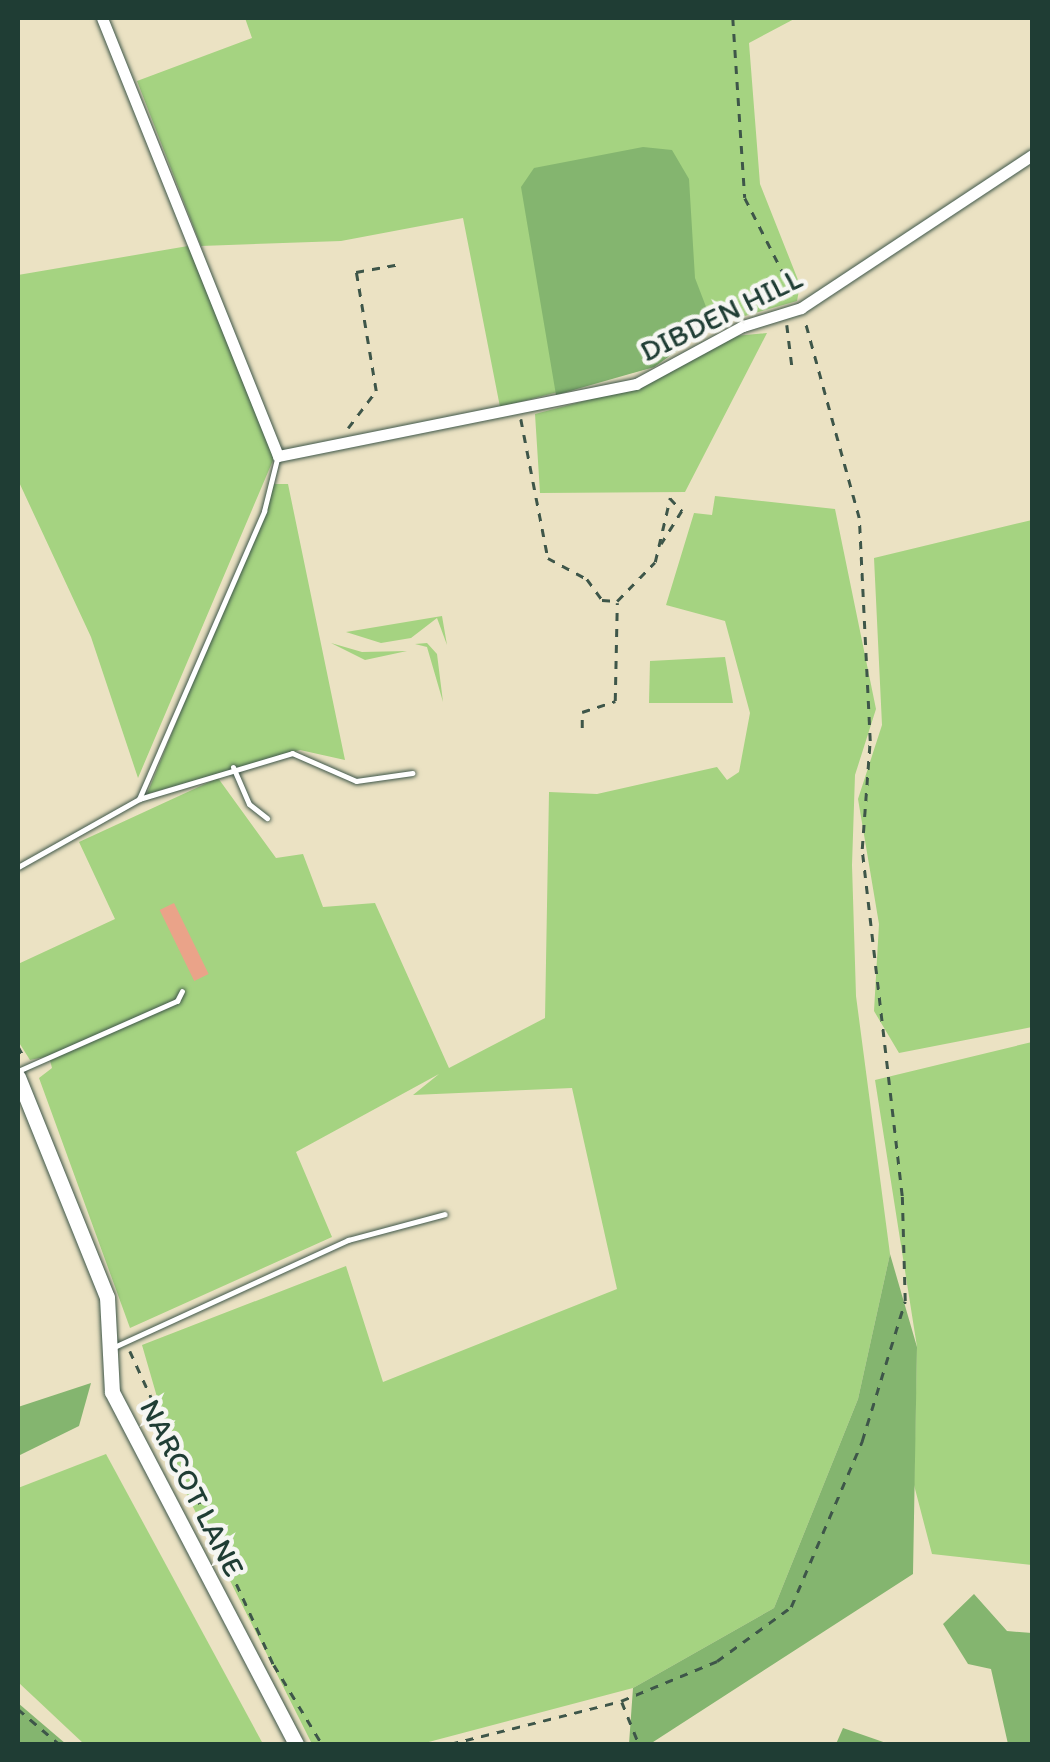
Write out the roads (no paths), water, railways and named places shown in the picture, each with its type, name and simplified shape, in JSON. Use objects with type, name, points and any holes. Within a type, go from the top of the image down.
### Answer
[{"type":"street","points":[[102,18],[278,456]]},
{"type":"street","name":"DIBDEN HILL","points":[[278,456],[636,384],[743,326],[801,308],[1032,155]]},
{"type":"street","name":"NARCOT LANE","points":[[22,1072],[107,1297],[112,1392],[138,1452],[296,1744]]},
{"type":"lane","points":[[139,800],[264,511],[278,456]]},
{"type":"lane","points":[[18,866],[139,800],[233,767],[306,753],[356,780],[412,773]]},
{"type":"lane","points":[[233,767],[249,804],[268,818]]},
{"type":"lane","points":[[22,1072],[177,1001],[182,990]]},
{"type":"lane","points":[[110,1349],[348,1240],[446,1214]]}]
